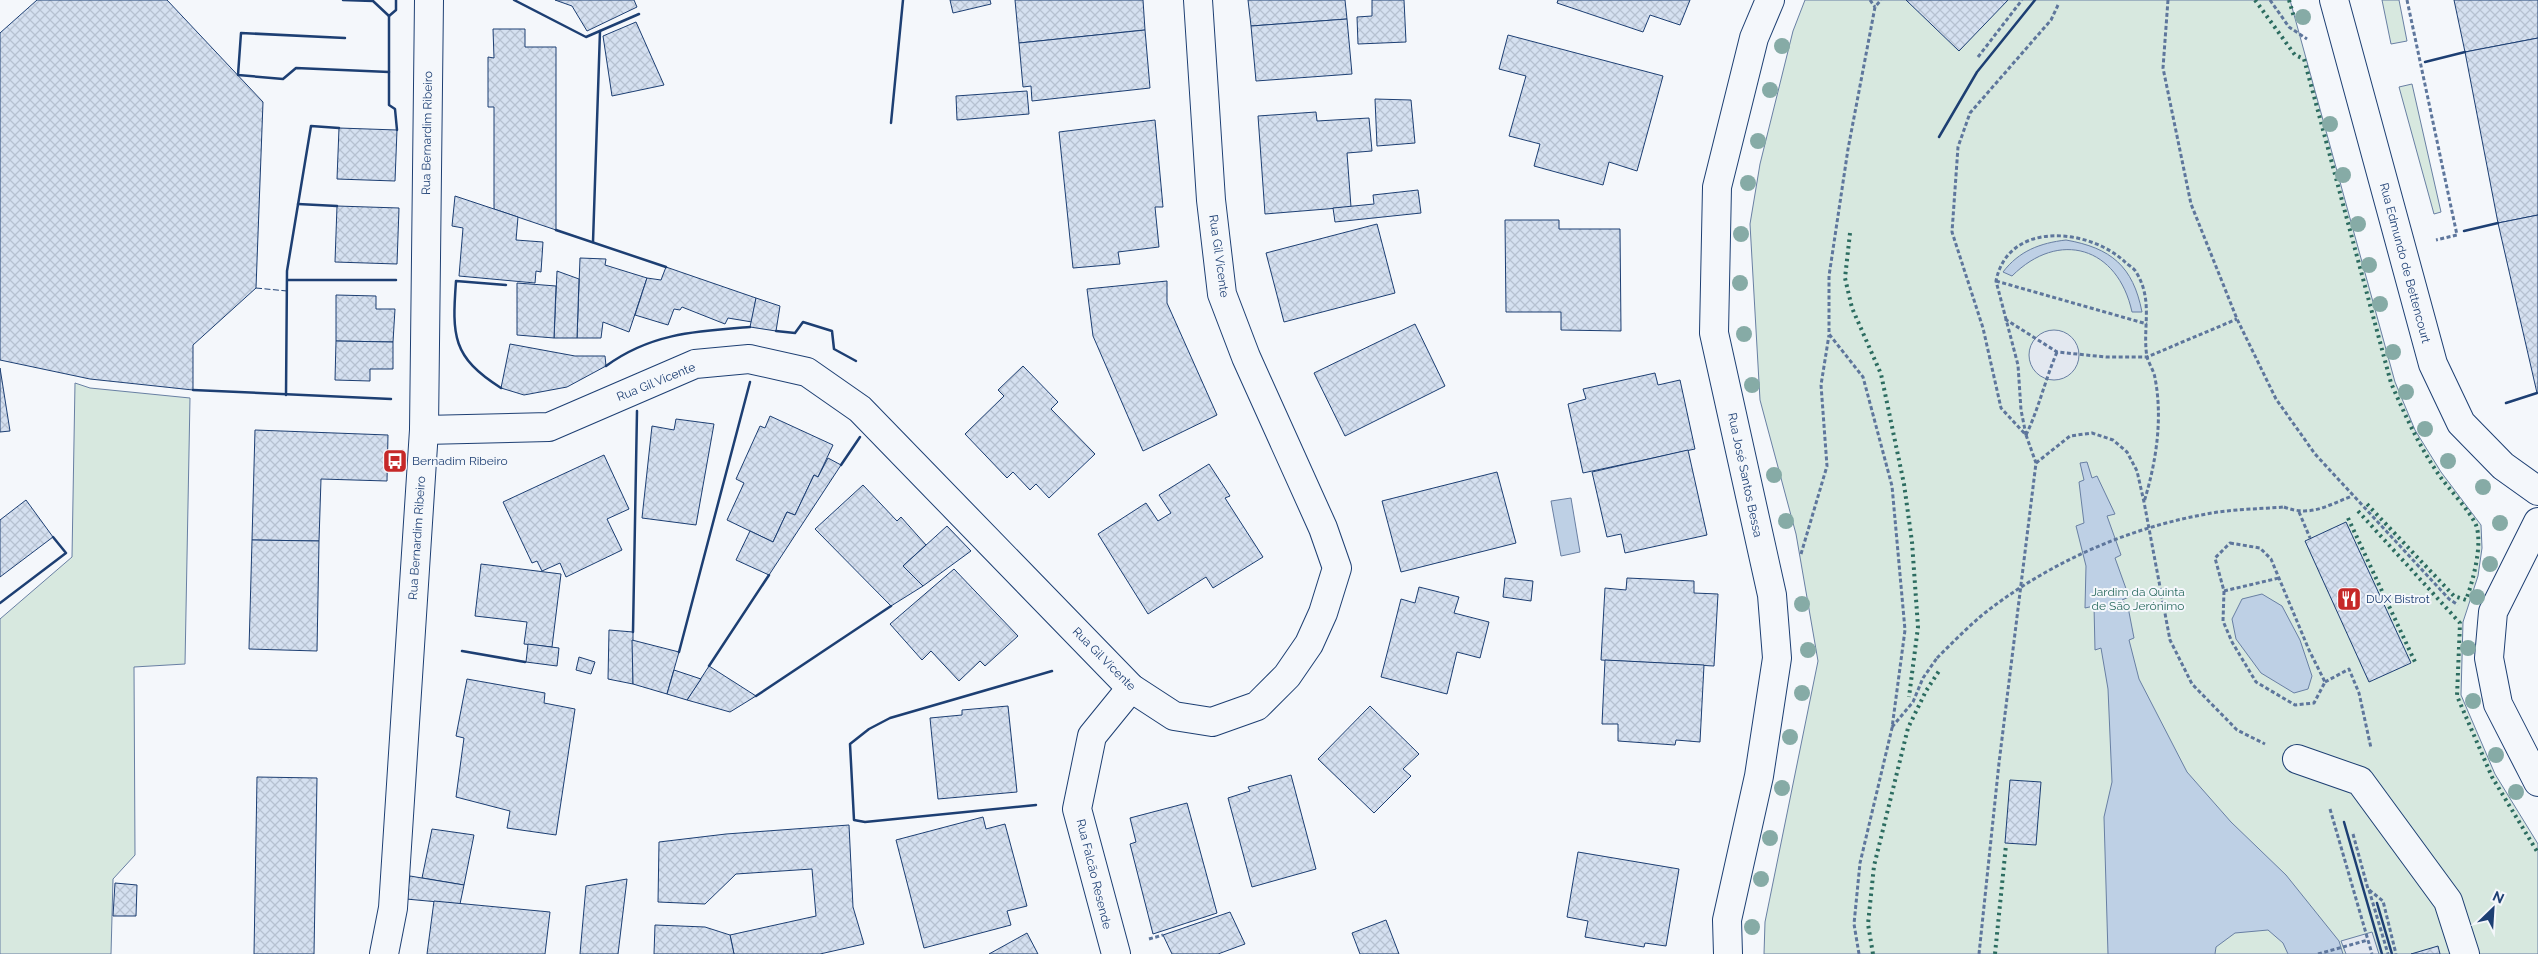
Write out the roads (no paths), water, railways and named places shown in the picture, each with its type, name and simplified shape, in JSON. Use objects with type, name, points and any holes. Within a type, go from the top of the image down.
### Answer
[{"type":"street","name":"Rua Bernardim Ribeiro","points":[[384,954],[393,908],[424,430],[429,0]]},
{"type":"street","name":"Rua Gil Vicente","points":[[424,430],[549,427],[695,364],[749,359],[807,372],[860,409],[1131,688],[1174,716],[1212,722],[1257,706],[1287,676],[1309,644],[1323,613],[1337,568],[1323,528],[1246,357],[1222,294],[1211,200],[1198,0]]},
{"type":"street","name":"Rua José Santos Bessa","points":[[1728,954],[1727,920],[1759,776],[1777,658],[1772,595],[1714,333],[1717,187],[1754,38],[1770,0]]},
{"type":"street","name":"Rua Edmundo de Bettencourt","points":[[2334,0],[2433,364],[2461,423],[2503,466],[2538,492]]},
{"type":"street","points":[[2538,522],[2493,612],[2489,658],[2498,704],[2538,782]]},
{"type":"street","name":"Rua Falcão Resende","points":[[1116,954],[1077,809],[1092,736],[1131,688]]},
{"type":"street","points":[[2297,759],[2360,781],[2448,901],[2465,954]]},
{"type":"water","points":[[2066,240],[2096,248],[2118,262],[2133,282],[2142,312],[2132,312],[2125,290],[2114,272],[2100,260],[2084,252],[2067,250],[2049,253],[2030,261],[2012,276],[2003,272],[2023,253],[2047,243]]},
{"type":"water","points":[[2087,462],[2092,478],[2097,476],[2115,514],[2107,516],[2121,555],[2115,558],[2129,597],[2122,600],[2128,607],[2134,638],[2129,640],[2139,679],[2187,772],[2231,822],[2286,875],[2339,941],[2343,954],[2288,954],[2283,943],[2268,930],[2235,933],[2216,947],[2215,954],[2108,954],[2104,817],[2112,782],[2108,689],[2101,648],[2095,650],[2094,606],[2085,608],[2086,566],[2076,526],[2084,523],[2079,482],[2084,480],[2080,463]]},
{"type":"water","points":[[1571,498],[1580,552],[1561,556],[1551,501]]},
{"type":"water","points":[[2262,594],[2282,606],[2300,640],[2312,676],[2308,689],[2294,693],[2261,673],[2236,639],[2232,619],[2242,599]]},
{"type":"place","name":"Bernadim Ribeiro","points":[[395,461]]},
{"type":"place","name":"DUX Bistrot","points":[[2349,599]]},
{"type":"park label","name":"Jardim da Quinta de São Jerónimo","points":[[2138,599]]}]
